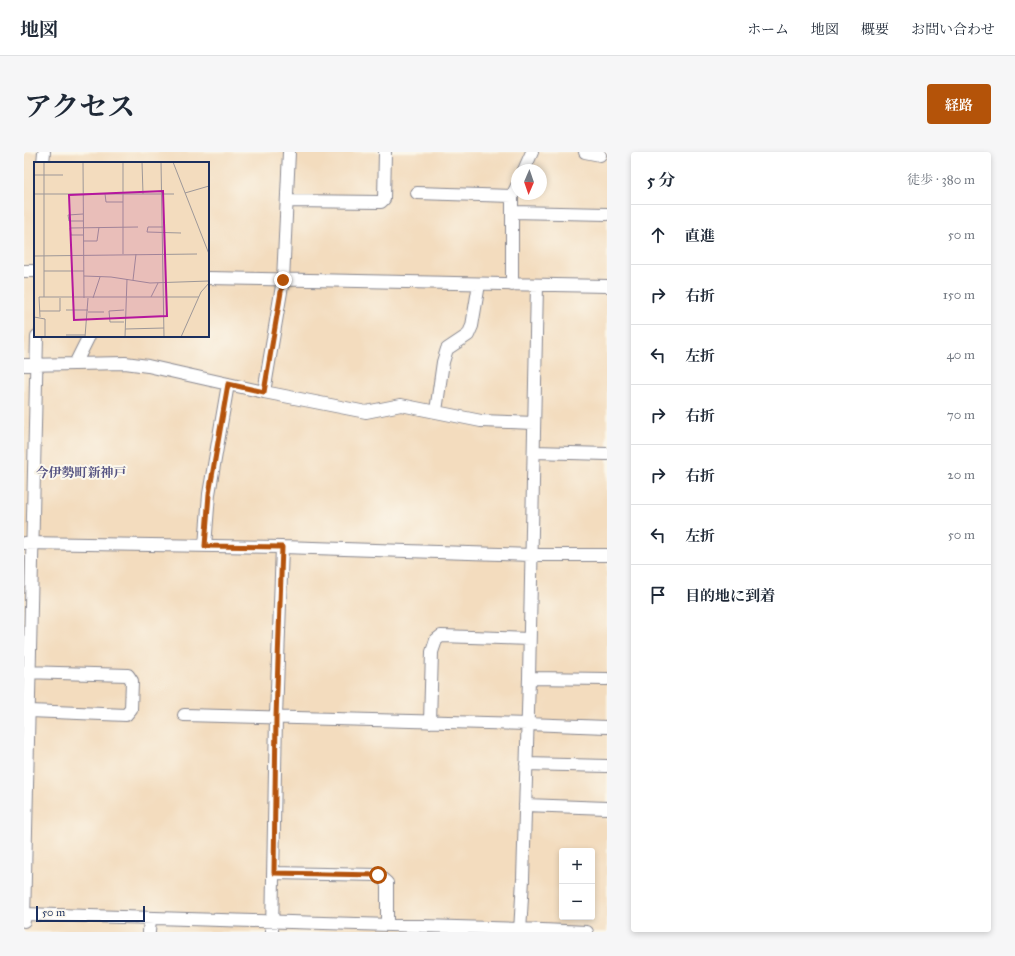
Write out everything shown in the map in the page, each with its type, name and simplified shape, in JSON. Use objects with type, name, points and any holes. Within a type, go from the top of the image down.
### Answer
[{"type":"street","points":[[43,162],[44,152]]},
{"type":"street","points":[[264,392],[283,280],[288,201],[289,152]]},
{"type":"street","points":[[288,201],[381,202],[384,199],[385,152]]},
{"type":"street","points":[[527,164],[532,152]]},
{"type":"street","points":[[585,152],[600,155]]},
{"type":"street","points":[[417,193],[511,191]]},
{"type":"street","points":[[512,285],[512,212],[514,200]]},
{"type":"street","points":[[512,212],[607,214]]},
{"type":"street","points":[[209,278],[607,286]]},
{"type":"street","points":[[436,411],[443,362],[447,349],[468,335],[472,326],[479,284]]},
{"type":"street","points":[[520,930],[529,678],[537,285]]},
{"type":"street","points":[[24,921],[30,711],[27,672],[29,544],[37,337]]},
{"type":"street","points":[[74,364],[88,337]]},
{"type":"street","points":[[24,365],[125,363],[148,366],[264,392],[366,412],[401,405],[481,421],[534,423]]},
{"type":"street","points":[[205,546],[209,494],[228,384]]},
{"type":"street","points":[[534,452],[607,454]]},
{"type":"street","points":[[29,544],[282,547],[607,556]]},
{"type":"street","points":[[272,927],[276,717],[282,547]]},
{"type":"street","points":[[430,722],[432,652],[436,640],[442,636],[529,639]]},
{"type":"street","points":[[27,672],[128,675],[132,681],[131,709],[126,715],[30,711]]},
{"type":"street","points":[[529,678],[607,679]]},
{"type":"street","points":[[184,715],[607,727]]},
{"type":"street","points":[[526,764],[607,766]]},
{"type":"street","points":[[524,805],[607,808]]},
{"type":"street","points":[[274,873],[378,875],[387,883],[387,925]]},
{"type":"street","points":[[24,914],[150,918],[272,927],[387,925],[587,932]]},
{"type":"street","points":[[149,932],[150,918]]},
{"type":"district","name":"今伊勢町新神戸","points":[[81,472]]},
{"type":"route","points":[[283,280],[264,392],[228,384],[209,494],[205,546],[282,547],[276,717],[274,873],[378,875]]}]
